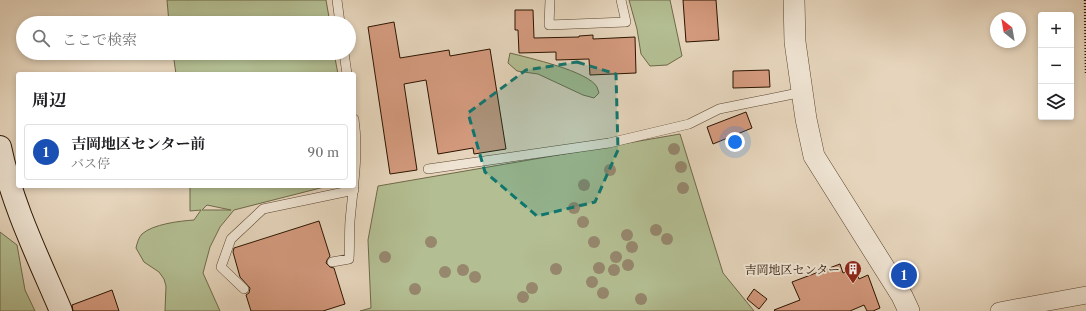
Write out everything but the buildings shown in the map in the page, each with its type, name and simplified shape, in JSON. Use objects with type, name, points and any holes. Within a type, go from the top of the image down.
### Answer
[{"type":"main road","points":[[0,147],[5,171],[17,209],[61,311]]},
{"type":"street","points":[[794,0],[795,42],[814,156],[902,296],[909,311]]},
{"type":"street","points":[[999,311],[1086,295]]},
{"type":"lane","points":[[337,0],[339,16]]},
{"type":"lane","points":[[550,0],[549,25],[626,22],[621,0]]},
{"type":"lane","points":[[345,60],[347,72]]},
{"type":"lane","points":[[428,169],[608,143],[689,124],[718,109],[803,92]]},
{"type":"lane","points":[[244,289],[221,267],[231,239],[263,209],[354,190],[350,222],[349,259],[332,262]]},
{"type":"path","points":[[1085,0],[1086,73]]},
{"type":"highlighted area","points":[[577,62],[616,74],[618,150],[595,202],[537,216],[485,172],[468,113],[526,70]]},
{"type":"green space","points":[[167,0],[326,0],[329,16],[168,16]]},
{"type":"green space","points":[[629,0],[670,0],[682,56],[667,65],[650,66],[641,54],[637,29]]},
{"type":"green space","points":[[510,53],[571,71],[591,81],[597,87],[599,93],[594,98],[583,95],[538,74],[517,71],[508,63]]},
{"type":"green space","points":[[174,60],[335,60],[338,72],[176,72]]},
{"type":"green space","points":[[680,134],[723,273],[754,311],[360,311],[371,308],[368,240],[378,186]]},
{"type":"green space","points":[[190,188],[320,188],[234,210],[220,227],[210,247],[203,273],[220,311],[165,311],[166,286],[164,279],[159,272],[144,262],[136,248],[138,242],[142,234],[153,228],[182,221],[194,220],[201,210],[190,211]],"holes":[[[207,205],[231,210],[202,210]]]},
{"type":"green space","points":[[0,232],[17,245],[25,290],[35,311],[0,311]]},
{"type":"place","name":"吉岡地区センター前","points":[[904,275]]},
{"type":"place","name":"吉岡地区センター","points":[[853,284]]}]
